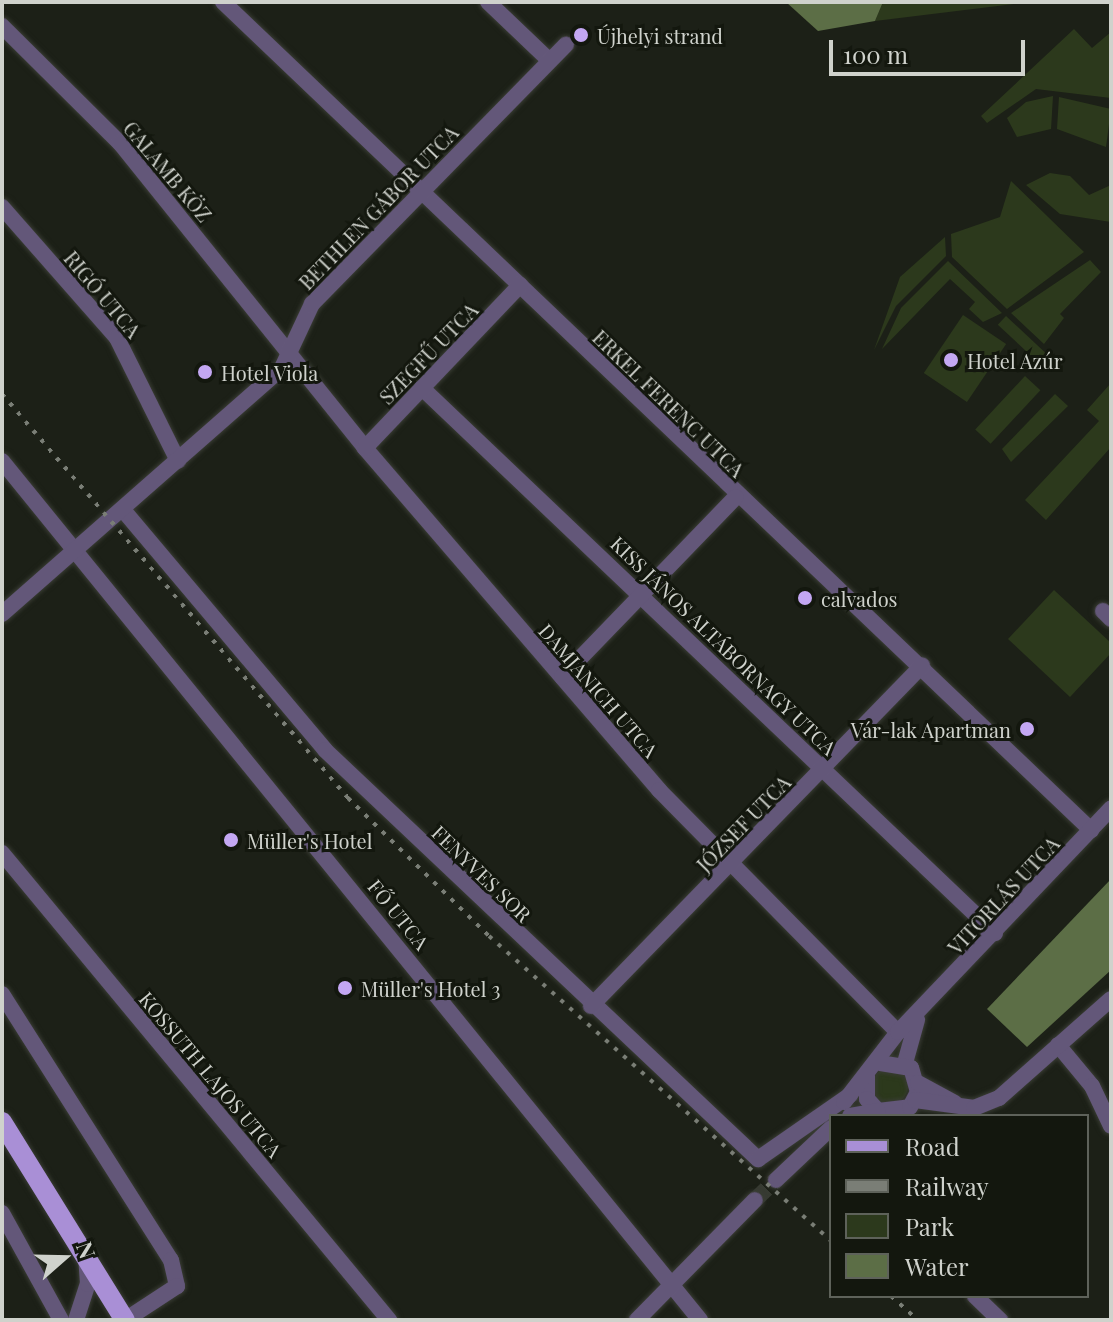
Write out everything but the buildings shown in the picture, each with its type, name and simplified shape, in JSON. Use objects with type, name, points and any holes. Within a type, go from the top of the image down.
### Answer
[{"type":"main road","points":[[2,1122],[125,1320]]},
{"type":"street","name":"ERKEL FERENC UTCA","points":[[223,2],[421,189],[736,497],[922,666],[1091,830]]},
{"type":"street","points":[[488,2],[549,60]]},
{"type":"street","name":"GALAMB KÖZ","points":[[2,26],[120,143],[293,353]]},
{"type":"street","name":"BETHLEN GÁBOR UTCA","points":[[2,614],[124,511],[293,353],[312,304],[421,189],[566,45]]},
{"type":"street","name":"RIGÓ UTCA","points":[[2,207],[117,338],[178,461]]},
{"type":"street","name":"SZEGFŰ UTCA","points":[[365,448],[520,285]]},
{"type":"street","name":"DAMJANICH UTCA","points":[[293,353],[365,448],[562,677],[732,864],[898,1032]]},
{"type":"street","name":"KISS JÁNOS ALTÁBORNAGY UTCA","points":[[422,388],[995,933]]},
{"type":"street","name":"FŐ UTCA","points":[[2,461],[700,1320]]},
{"type":"street","points":[[562,677],[736,497]]},
{"type":"street","name":"FENYVES SOR","points":[[124,511],[325,750],[591,1006],[758,1159],[850,1095]]},
{"type":"street","name":"JÓZSEF UTCA","points":[[591,1006],[922,666]]},
{"type":"street","name":"VITORLÁS UTCA","points":[[833,1114],[874,1068],[898,1032],[924,1010],[1111,808]]},
{"type":"street","name":"KOSSUTH LAJOS UTCA","points":[[2,853],[389,1320]]},
{"type":"street","points":[[2,994],[171,1260],[177,1286],[125,1320]]},
{"type":"street","points":[[956,1104],[883,1113],[867,1099],[874,1068],[905,1063],[918,1083],[956,1104],[974,1108],[999,1098],[1111,999]]},
{"type":"street","name":"VITORLÁS UTCA","points":[[905,1063],[924,1010]]},
{"type":"street","points":[[1058,1045],[1092,1086],[1111,1126]]},
{"type":"street","points":[[911,1108],[918,1083]]},
{"type":"street","name":"VITORLÁS UTCA","points":[[776,1180],[827,1131]]},
{"type":"street","points":[[637,1320],[755,1200]]},
{"type":"street","points":[[3,1215],[61,1320]]},
{"type":"street","points":[[76,1320],[88,1284],[86,1257]]},
{"type":"street","points":[[977,1298],[1000,1320]]},
{"type":"green space","points":[[883,2],[1030,2],[875,21]]},
{"type":"green space","points":[[1074,29],[1092,48],[1111,32],[1111,98],[1036,89],[987,123],[981,116]]},
{"type":"green space","points":[[1053,96],[1051,129],[1017,137],[1007,118],[1026,102]]},
{"type":"green space","points":[[1059,97],[1111,109],[1106,147],[1057,129]]},
{"type":"green space","points":[[1050,173],[1070,176],[1089,195],[1111,185],[1111,222],[1060,214],[1026,185]]},
{"type":"green space","points":[[1011,181],[1084,252],[1007,309],[952,257],[951,234],[1000,217]]},
{"type":"green space","points":[[945,237],[946,256],[896,306],[874,350],[900,277]]},
{"type":"green space","points":[[1090,260],[1101,272],[1060,314],[1064,318],[1044,344],[1011,313]]},
{"type":"green space","points":[[948,261],[1002,313],[983,322],[969,309],[975,302],[950,279],[882,349],[901,308]]},
{"type":"green space","points":[[963,315],[1006,344],[967,402],[924,373]]},
{"type":"green space","points":[[1006,316],[1047,354],[1039,363],[998,325]]},
{"type":"green space","points":[[1025,376],[1040,390],[991,444],[975,429]]},
{"type":"green space","points":[[1111,383],[1111,447],[1046,520],[1025,500],[1099,421],[1087,410]]},
{"type":"green space","points":[[1055,394],[1068,406],[1011,462],[1002,449]]},
{"type":"green space","points":[[1054,590],[1111,643],[1111,653],[1070,697],[1008,639]]},
{"type":"green space","points":[[890,1068],[903,1073],[908,1086],[903,1099],[890,1104],[877,1099],[872,1086],[877,1073]]},
{"type":"water","points":[[786,2],[883,2],[875,21],[818,31]]},
{"type":"water","points":[[1111,879],[1111,970],[1027,1047],[987,1009]]},
{"type":"tunnel","points":[[755,1200],[776,1180]]},
{"type":"railway","points":[[2,394],[348,798],[489,936],[829,1239]]},
{"type":"railway","points":[[893,1298],[918,1320]]},
{"type":"place","name":"Újhelyi strand","points":[[581,35]]},
{"type":"place","name":"Hotel Azúr","points":[[951,360]]},
{"type":"place","name":"Hotel Viola","points":[[205,372]]},
{"type":"place","name":"calvados","points":[[805,598]]},
{"type":"place","name":"Vár-lak Apartman","points":[[1027,729]]},
{"type":"place","name":"Müller's Hotel","points":[[231,840]]},
{"type":"place","name":"Müller's Hotel 3","points":[[345,988]]}]
